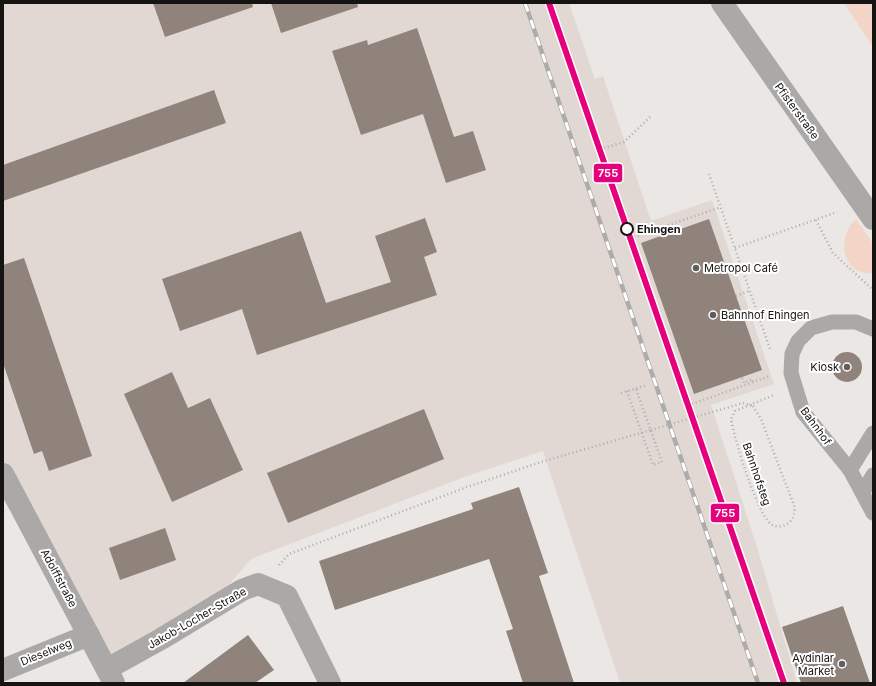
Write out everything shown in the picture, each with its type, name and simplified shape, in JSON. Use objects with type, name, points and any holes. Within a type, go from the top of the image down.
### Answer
[{"type":"street","name":"Pfisterstraße","points":[[722,3],[867,211]]},
{"type":"street","name":"Adolffstraße","points":[[3,474],[111,676]]},
{"type":"street","name":"Jakob-Locher-Straße","points":[[111,676],[161,639],[242,590],[258,584],[287,596],[330,683]]},
{"type":"street","name":"Dieselweg","points":[[3,670],[89,635]]},
{"type":"lane","name":"Bahnhof","points":[[873,330],[856,322],[832,322],[811,328],[798,341],[792,354],[791,373],[803,412],[850,470],[873,513]]},
{"type":"lane","points":[[850,470],[873,433]]},
{"type":"lane","points":[[863,492],[873,475]]},
{"type":"path","points":[[604,148],[624,142],[652,115]]},
{"type":"path","points":[[710,174],[770,352]]},
{"type":"path","points":[[634,237],[721,207]]},
{"type":"path","points":[[735,248],[816,220],[867,211]]},
{"type":"path","points":[[816,220],[833,253],[873,290]]},
{"type":"path","points":[[736,296],[749,291]]},
{"type":"path","points":[[692,404],[772,375]]},
{"type":"path","points":[[742,378],[744,383],[752,379],[754,382]]},
{"type":"path","points":[[621,393],[647,385]]},
{"type":"path","points":[[627,391],[653,465],[662,462],[636,389]]},
{"type":"path","name":"Bahnhofsteg","points":[[258,584],[273,572],[289,554],[467,487],[541,462],[742,403],[753,406],[761,419],[795,508],[794,517],[789,523],[781,527],[771,525],[761,512],[731,419],[735,411],[777,394]]},
{"type":"shaded area","points":[[3,3],[569,3],[595,79],[603,76],[651,221],[712,200],[774,384],[711,405],[757,547],[797,683],[620,683],[543,451],[467,476],[251,559],[201,616],[107,669],[3,474]]},
{"type":"shaded area","points":[[844,3],[873,3],[873,47]]},
{"type":"shaded area","points":[[856,219],[873,244],[873,273],[855,269],[849,263],[845,255],[844,246],[846,236],[849,227]]},
{"type":"building","points":[[153,3],[252,3],[253,7],[165,37]]},
{"type":"building","points":[[271,3],[357,3],[358,7],[281,33]]},
{"type":"building","points":[[417,28],[454,137],[473,131],[486,170],[446,183],[423,114],[361,135],[332,51],[367,40],[368,45]]},
{"type":"building","points":[[214,90],[226,123],[3,201],[3,165]]},
{"type":"building","points":[[425,218],[437,252],[424,257],[437,295],[257,355],[242,309],[180,331],[162,279],[301,231],[326,303],[391,282],[375,236]]},
{"type":"building","name":"Bahnhof Ehingen","points":[[709,219],[762,370],[694,394],[641,243]]},
{"type":"building","points":[[24,258],[92,456],[49,471],[42,451],[34,454],[3,363],[3,265]]},
{"type":"building","name":"Kiosk","points":[[847,352],[858,356],[862,367],[858,378],[847,382],[836,378],[832,367],[836,356]]},
{"type":"building","points":[[172,372],[188,408],[210,398],[243,470],[172,502],[124,394]]},
{"type":"building","points":[[424,409],[444,459],[288,523],[267,473]]},
{"type":"building","points":[[519,487],[548,573],[539,576],[574,683],[523,683],[506,631],[513,629],[489,559],[335,610],[319,561],[473,509],[471,503]]},
{"type":"building","points":[[165,528],[176,560],[120,580],[109,548]]},
{"type":"building","points":[[843,606],[870,683],[801,683],[782,627]]},
{"type":"building","points":[[248,635],[274,670],[255,683],[183,683]]},
{"type":"railway","points":[[525,3],[758,683]]},
{"type":"transit line","name":"755","points":[[549,3],[784,683]]},
{"type":"place","name":"Ehingen","points":[[627,229]]},
{"type":"place","name":"Metropol Café","points":[[696,268]]},
{"type":"place","name":"Bahnhof Ehingen","points":[[713,315]]},
{"type":"place","name":"Kiosk","points":[[847,367]]},
{"type":"place","name":"Aydinlar Market","points":[[842,664]]}]
